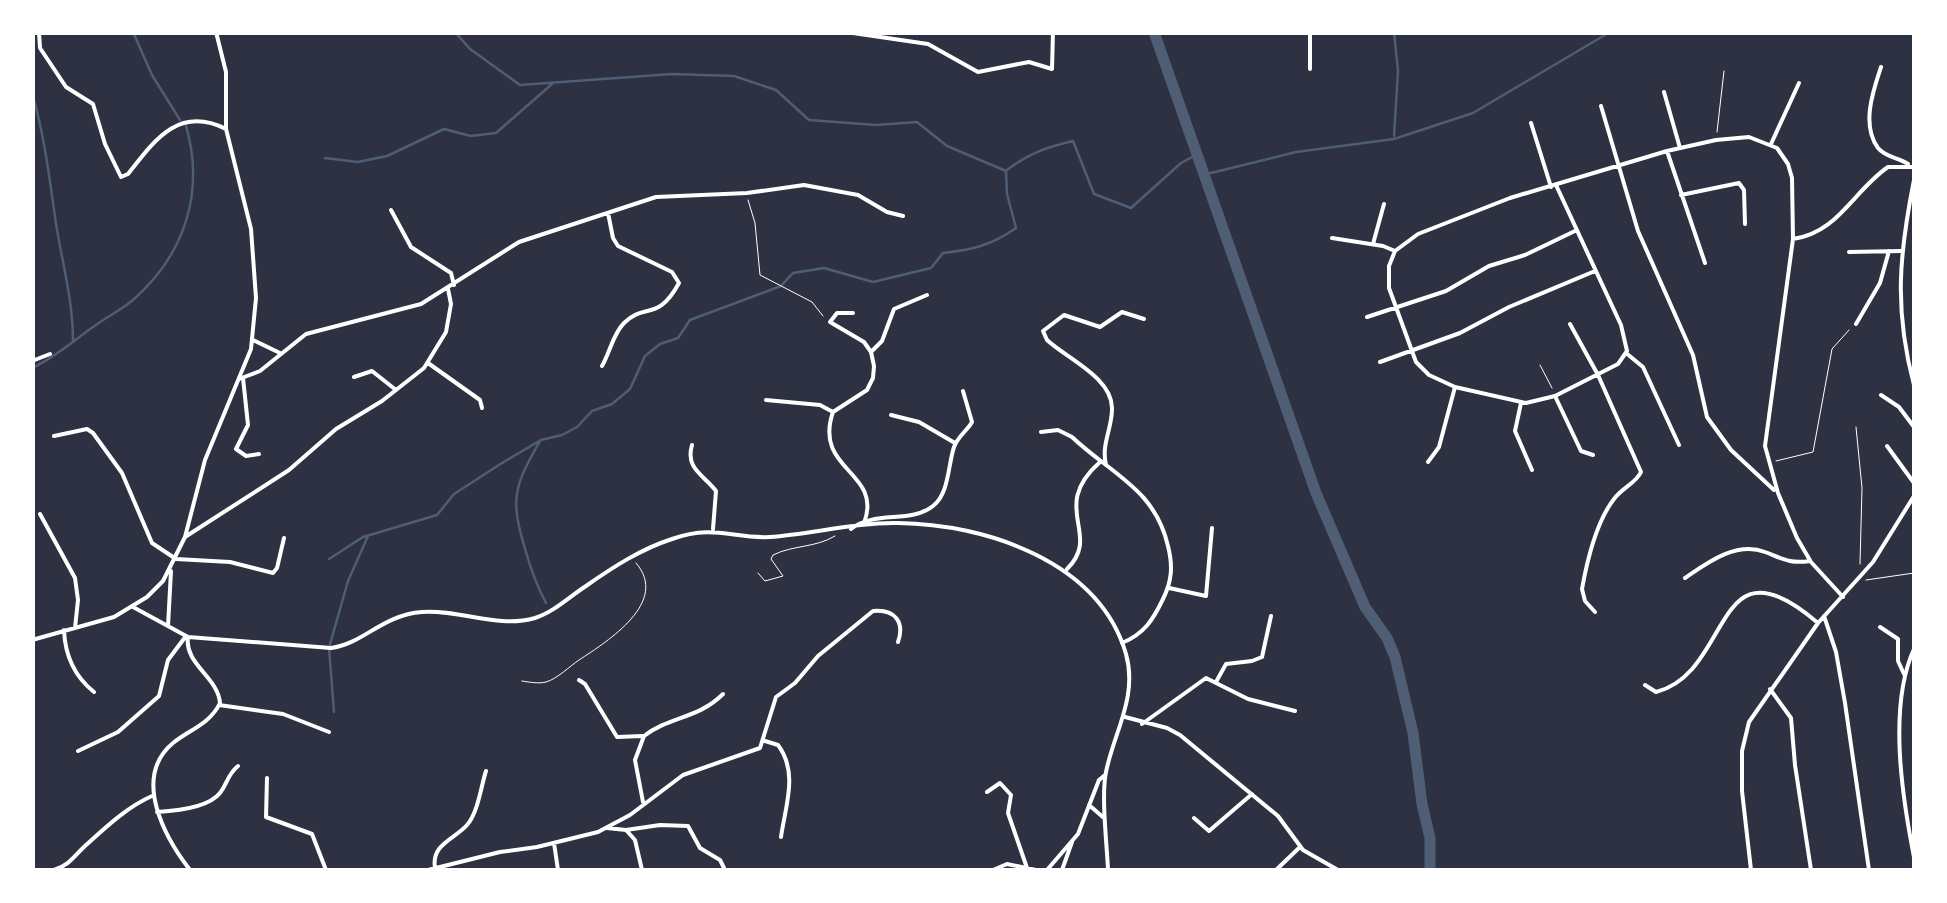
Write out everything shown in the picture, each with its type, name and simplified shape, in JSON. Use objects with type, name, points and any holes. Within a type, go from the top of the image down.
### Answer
[{"type":"street","points":[[38,32],[40,48],[66,87],[92,104],[105,144],[122,176],[128,174],[154,140],[171,128],[202,122],[226,129]]},
{"type":"street","points":[[32,640],[114,617],[155,590],[171,568],[185,537],[208,454],[241,379],[253,340],[256,298],[252,229],[226,129],[226,72],[216,32]]},
{"type":"street","points":[[846,32],[928,44],[978,72],[1021,62],[1052,70],[1052,32]]},
{"type":"street","points":[[1310,32],[1310,68]]},
{"type":"street","points":[[1881,67],[1869,110],[1876,142],[1882,152],[1913,167]]},
{"type":"street","points":[[1771,144],[1799,83]]},
{"type":"street","points":[[1664,92],[1680,148]]},
{"type":"street","points":[[1601,106],[1638,231],[1693,355],[1707,417],[1731,450],[1778,493]]},
{"type":"street","points":[[1531,123],[1554,186],[1621,325],[1626,353],[1642,364],[1679,445]]},
{"type":"street","points":[[1626,353],[1615,367],[1555,396],[1521,402],[1455,387],[1423,371],[1410,350],[1388,280],[1395,251],[1430,228],[1485,206],[1667,151],[1749,137],[1771,144],[1784,156],[1792,178],[1793,240],[1766,422],[1768,462],[1778,493],[1810,560],[1843,596]]},
{"type":"street","points":[[1667,151],[1705,263]]},
{"type":"street","points":[[1793,240],[1812,236],[1831,224],[1883,169],[1894,164],[1913,167]]},
{"type":"street","points":[[1914,180],[1901,251],[1901,322],[1914,385]]},
{"type":"street","points":[[1681,195],[1740,183],[1746,224]]},
{"type":"street","points":[[241,379],[260,372],[306,334],[400,311],[438,295],[511,246],[664,196],[746,193],[804,185],[858,196],[903,216]]},
{"type":"street","points":[[1373,244],[1384,204]]},
{"type":"street","points":[[185,537],[288,470],[336,429],[428,364],[446,332],[451,273],[411,247],[390,210]]},
{"type":"street","points":[[602,366],[623,324],[660,309],[679,283],[672,272],[618,246],[608,214]]},
{"type":"street","points":[[1367,317],[1446,291],[1489,266],[1525,255],[1577,230]]},
{"type":"street","points":[[1332,238],[1395,251]]},
{"type":"street","points":[[1856,324],[1880,284],[1889,251]]},
{"type":"street","points":[[1849,252],[1901,251]]},
{"type":"street","points":[[1380,362],[1460,333],[1509,306],[1595,271]]},
{"type":"street","points":[[438,295],[451,304]]},
{"type":"street","points":[[871,352],[882,341],[894,309],[927,295]]},
{"type":"street","points":[[1107,467],[1104,447],[1112,413],[1110,396],[1099,381],[1047,340],[1044,331],[1064,315],[1100,327],[1122,312],[1144,319]]},
{"type":"street","points":[[853,313],[838,313],[829,321],[859,338],[871,352],[874,373],[867,390],[832,412],[829,428],[832,452],[861,484],[868,505],[865,520]]},
{"type":"street","points":[[1570,324],[1598,375],[1641,472],[1615,497],[1604,516],[1582,590],[1585,601],[1595,612]]},
{"type":"street","points":[[253,340],[280,353]]},
{"type":"street","points":[[32,361],[50,354]]},
{"type":"street","points":[[428,364],[479,399],[482,408]]},
{"type":"street","points":[[354,378],[373,371],[396,390]]},
{"type":"street","points":[[241,379],[248,425],[236,450],[246,456],[258,454]]},
{"type":"street","points":[[1428,462],[1436,454],[1455,387]]},
{"type":"street","points":[[850,529],[865,520],[917,512],[935,505],[945,486],[955,442],[972,422],[964,390]]},
{"type":"street","points":[[1881,395],[1899,407],[1914,427]]},
{"type":"street","points":[[1555,396],[1581,452],[1593,455]]},
{"type":"street","points":[[766,400],[820,405],[832,412]]},
{"type":"street","points":[[1521,402],[1515,431],[1532,470]]},
{"type":"street","points":[[891,415],[919,422],[955,442]]},
{"type":"street","points":[[54,436],[87,429],[93,433],[122,474],[148,539],[176,559],[230,562],[271,573],[277,568],[284,538]]},
{"type":"street","points":[[1040,432],[1065,432],[1140,492],[1157,513],[1172,559],[1168,588],[1146,628],[1122,643]]},
{"type":"street","points":[[692,445],[694,469],[716,491],[713,531]]},
{"type":"street","points":[[1887,446],[1914,483]]},
{"type":"street","points":[[1065,570],[1081,546],[1075,510],[1077,492],[1100,462]]},
{"type":"street","points":[[1750,870],[1742,751],[1748,722],[1818,623],[1881,550],[1914,496]]},
{"type":"street","points":[[40,514],[76,582],[75,628]]},
{"type":"street","points":[[132,606],[187,636],[332,648],[351,643],[383,622],[424,612],[501,621],[529,619],[556,608],[630,558],[671,539],[713,531],[766,537],[895,523],[990,538],[1065,570],[1100,604],[1122,643],[1128,666],[1126,718],[1106,775],[1108,870]]},
{"type":"street","points":[[1168,588],[1206,596],[1212,528]]},
{"type":"street","points":[[1684,578],[1730,552],[1760,550],[1789,563],[1810,560]]},
{"type":"street","points":[[168,626],[171,568]]},
{"type":"street","points":[[1645,685],[1656,692],[1676,685],[1695,666],[1734,606],[1756,592],[1778,594],[1818,623]]},
{"type":"street","points":[[486,771],[471,820],[448,838],[436,854],[432,869],[607,828],[674,780],[756,750],[764,742],[776,698],[818,656],[868,615],[877,610],[894,615],[902,628],[898,642]]},
{"type":"street","points":[[1216,682],[1229,662],[1248,662],[1262,656],[1270,616]]},
{"type":"street","points":[[1824,616],[1836,652],[1870,870]]},
{"type":"street","points":[[1880,626],[1898,638],[1898,661],[1904,674]]},
{"type":"street","points":[[64,630],[73,668],[94,692]]},
{"type":"street","points":[[187,636],[188,650],[217,690],[219,705],[210,718],[165,752],[154,795],[166,834],[190,870]]},
{"type":"street","points":[[78,752],[118,732],[160,696],[168,660],[187,636]]},
{"type":"street","points":[[1914,648],[1904,674],[1899,709],[1914,857]]},
{"type":"street","points":[[1142,724],[1208,678],[1248,700],[1295,711]]},
{"type":"street","points":[[579,680],[588,688],[617,737],[644,736],[698,714],[723,694]]},
{"type":"street","points":[[1770,688],[1792,724],[1794,765],[1810,870]]},
{"type":"street","points":[[219,705],[286,715],[329,732]]},
{"type":"street","points":[[1126,718],[1180,735],[1285,824],[1300,846],[1334,870]]},
{"type":"street","points":[[644,736],[635,760],[644,804]]},
{"type":"street","points":[[764,742],[778,745],[788,764],[788,803],[781,837]]},
{"type":"street","points":[[157,812],[181,810],[214,798],[238,766]]},
{"type":"street","points":[[1047,870],[1082,826],[1099,780],[1106,775]]},
{"type":"street","points":[[267,778],[266,817],[312,834],[326,870]]},
{"type":"street","points":[[987,792],[1000,783],[1011,795],[1008,813],[1027,868]]},
{"type":"street","points":[[1194,818],[1209,831],[1252,794]]},
{"type":"street","points":[[54,870],[73,860],[121,814],[154,795]]},
{"type":"street","points":[[1089,805],[1107,820]]},
{"type":"street","points":[[607,828],[690,827],[700,848],[720,860],[724,870]]},
{"type":"street","points":[[626,830],[635,840],[642,870]]},
{"type":"street","points":[[1062,870],[1072,842]]},
{"type":"street","points":[[554,843],[558,870]]},
{"type":"street","points":[[1276,870],[1300,846]]},
{"type":"street","points":[[73,860],[78,870]]},
{"type":"street","points":[[993,870],[1007,864],[1036,870]]},
{"type":"path","points":[[1716,140],[1724,71]]},
{"type":"path","points":[[746,193],[755,223],[760,275],[812,302],[829,321]]},
{"type":"path","points":[[1768,462],[1814,452],[1832,349],[1856,324]]},
{"type":"path","points":[[1540,365],[1555,396]]},
{"type":"path","points":[[1856,427],[1862,488],[1860,577]]},
{"type":"path","points":[[758,573],[765,581],[780,578],[783,576],[772,561],[773,555],[792,546],[826,542],[840,530]]},
{"type":"path","points":[[522,680],[546,682],[630,621],[647,588],[640,568],[630,558]]},
{"type":"path","points":[[1854,584],[1914,573]]},
{"type":"waterway","points":[[133,32],[152,75],[180,120]]},
{"type":"waterway","points":[[455,32],[470,49],[520,85],[672,74],[734,76],[776,90],[809,120],[876,125],[917,122],[947,146],[1006,171]]},
{"type":"waterway","points":[[1154,32],[1316,493],[1365,607],[1395,657],[1413,733],[1430,838],[1430,870]]},
{"type":"waterway","points":[[1394,32],[1398,71],[1394,136]]},
{"type":"waterway","points":[[1203,175],[1296,152],[1394,139],[1473,113],[1610,32]]},
{"type":"waterway","points":[[325,158],[358,162],[387,156],[444,129],[471,136],[496,133],[552,84]]},
{"type":"waterway","points":[[32,93],[69,294],[73,341]]},
{"type":"waterway","points":[[32,368],[130,303],[166,262],[178,242],[191,197],[193,174],[186,126]]},
{"type":"waterway","points":[[329,559],[363,537],[437,515],[454,494],[502,463],[541,440],[577,427],[592,411],[612,404],[630,389],[645,356],[660,344],[678,338],[690,320],[781,286],[793,273],[824,268],[873,282],[931,268],[943,253],[999,239],[1016,228],[1006,171],[1030,156],[1073,141],[1094,194],[1131,208],[1181,163],[1196,155]]},
{"type":"waterway","points":[[540,441],[519,483],[516,506],[528,559],[546,603]]},
{"type":"waterway","points":[[334,712],[329,648],[348,581],[368,536]]}]
